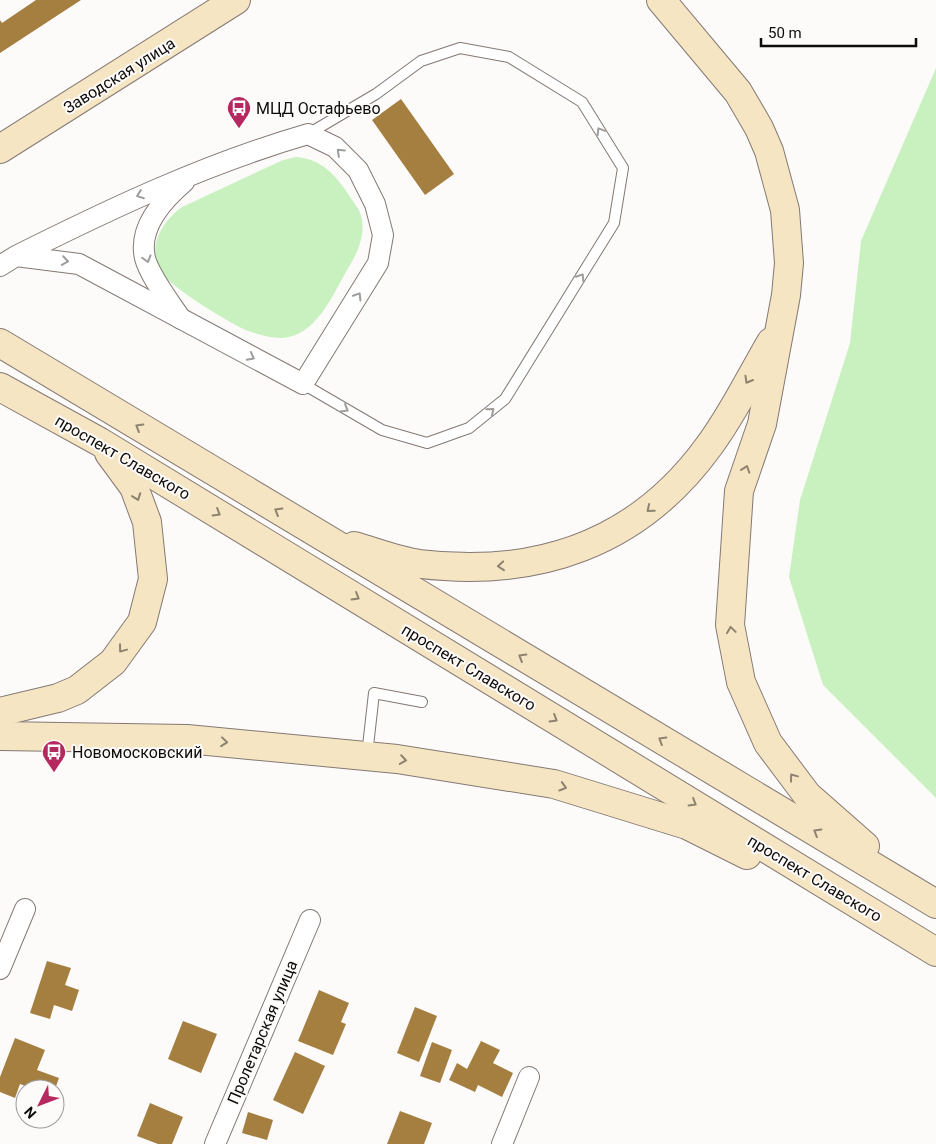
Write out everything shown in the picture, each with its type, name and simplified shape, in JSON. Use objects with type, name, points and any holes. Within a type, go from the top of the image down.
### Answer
[{"type":"street","name":"Заводская улица","points":[[0,148],[68,108],[236,0]]},
{"type":"street","points":[[661,0],[738,92],[759,128],[769,151],[785,210],[789,263],[782,323],[762,424],[738,491],[730,625],[741,682],[768,743],[807,795],[927,898]]},
{"type":"street","points":[[308,134],[335,147],[358,170],[375,204],[383,235],[378,263],[303,384],[79,264],[8,261],[124,202],[250,151],[308,134]]},
{"type":"street","points":[[181,320],[145,259],[144,236],[156,212],[172,192],[191,175]]},
{"type":"street","points":[[320,537],[418,564],[480,568],[525,564],[568,552],[618,531],[646,512],[671,491],[710,446],[782,323]]},
{"type":"street","name":"проспект Славского","points":[[0,343],[320,537],[927,898]]},
{"type":"street","name":"проспект Славского","points":[[0,387],[100,442],[936,952]]},
{"type":"street","points":[[0,712],[58,698],[77,690],[113,662],[142,622],[153,579],[146,522],[134,487],[100,442]]},
{"type":"street","points":[[0,736],[187,738],[396,759],[554,784],[687,825],[894,926]]},
{"type":"street","points":[[0,969],[25,909]]},
{"type":"street","name":"Пролетарская улица","points":[[215,1144],[310,920]]},
{"type":"street","points":[[502,1144],[529,1077]]},
{"type":"lane","points":[[303,384],[382,430],[427,444],[470,428],[505,399],[614,223],[623,168],[582,102],[509,58],[460,48],[421,61],[376,94],[308,134]]},
{"type":"lane","points":[[366,756],[374,693],[422,702]]},
{"type":"green space","points":[[936,68],[936,798],[823,685],[789,577],[800,500],[850,343],[861,241]]},
{"type":"green space","points":[[296,157],[316,162],[325,167],[339,181],[361,215],[362,231],[355,256],[324,310],[308,327],[299,333],[284,338],[253,333],[214,313],[164,276],[159,269],[155,251],[156,242],[163,226],[182,207],[283,160]]},
{"type":"building","points":[[36,0],[81,0],[0,53],[0,20],[2,23]]},
{"type":"building","points":[[401,99],[454,174],[425,195],[372,120]]},
{"type":"building","points":[[47,961],[71,968],[65,985],[79,990],[72,1011],[54,1005],[50,1019],[30,1013]]},
{"type":"building","points":[[319,990],[349,1003],[341,1022],[346,1024],[333,1055],[298,1041]]},
{"type":"building","points":[[415,1007],[437,1016],[419,1062],[397,1053]]},
{"type":"building","points":[[183,1021],[217,1034],[201,1073],[168,1059]]},
{"type":"building","points":[[15,1038],[45,1050],[37,1070],[59,1078],[15,1079],[15,1098],[0,1092],[0,1077]]},
{"type":"building","points":[[481,1041],[500,1050],[493,1063],[513,1073],[502,1097],[478,1085],[475,1092],[449,1080],[457,1063],[467,1069]]},
{"type":"building","points":[[432,1042],[452,1050],[440,1083],[420,1076]]},
{"type":"building","points":[[295,1052],[325,1066],[303,1114],[273,1100]]},
{"type":"building","points":[[150,1103],[183,1117],[172,1144],[158,1144],[137,1136]]},
{"type":"building","points":[[400,1111],[432,1123],[424,1144],[387,1144]]},
{"type":"building","points":[[248,1112],[273,1120],[267,1140],[242,1133]]},
{"type":"place","name":"МЦД Остафьево","points":[[239,129]]},
{"type":"place","name":"Новомосковский","points":[[54,773]]}]
